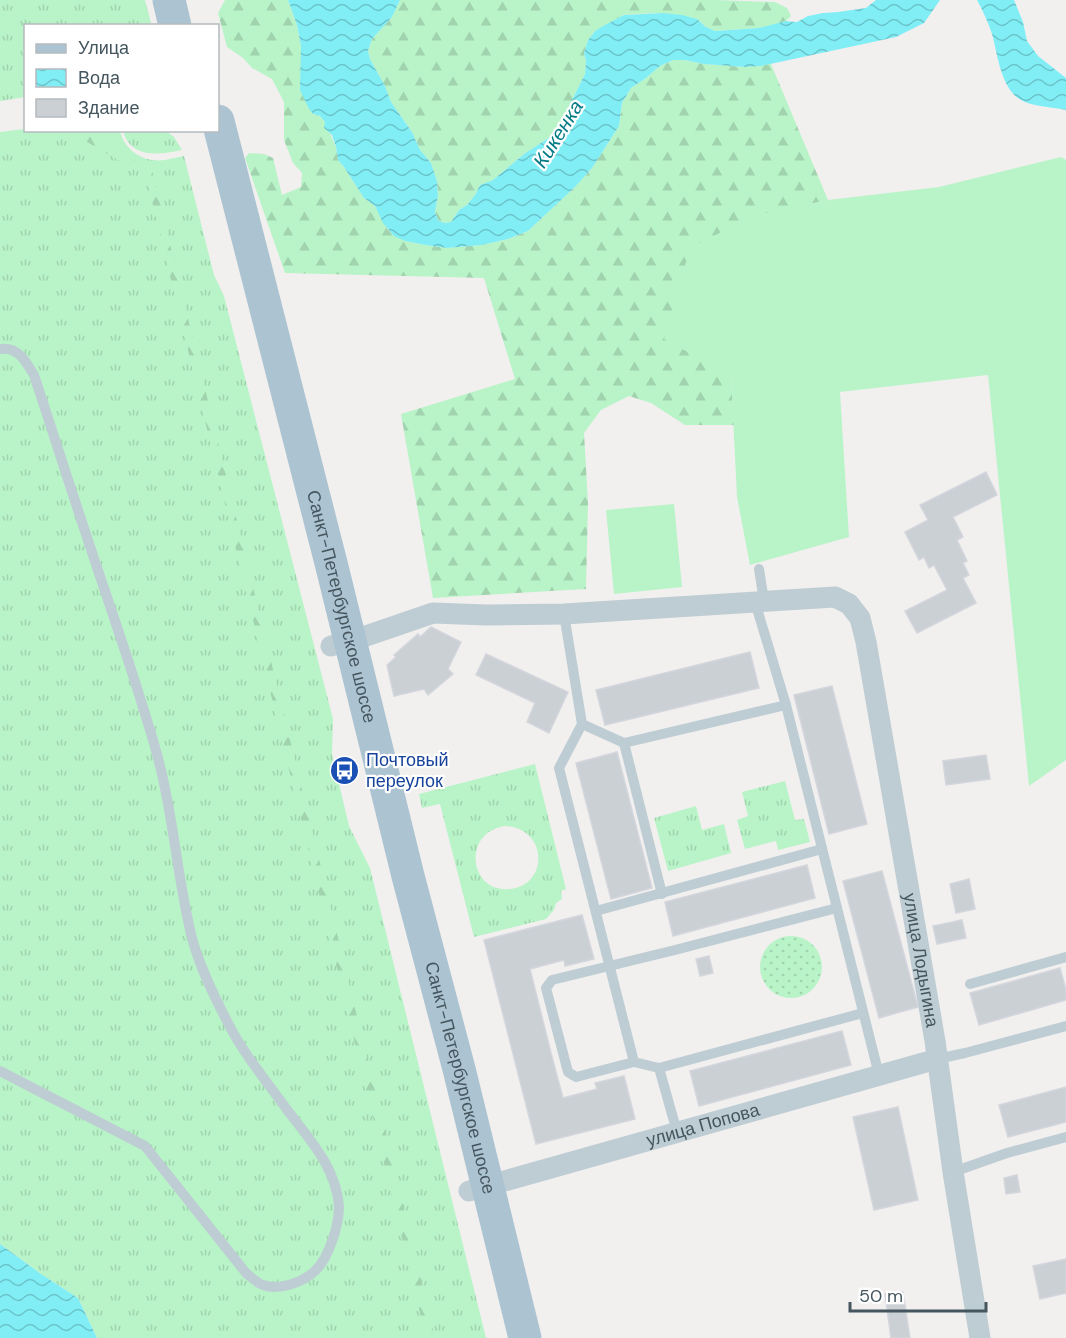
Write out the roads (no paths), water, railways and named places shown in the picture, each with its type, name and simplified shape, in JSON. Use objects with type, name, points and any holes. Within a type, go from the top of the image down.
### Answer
[{"type":"main road","points":[[169,0],[175,24]]},
{"type":"main road","points":[[188,0],[194,24]]},
{"type":"main road","name":"Санкт-Петербургское шоссе","points":[[219,125],[341,643],[358,756],[478,1188],[525,1338]]},
{"type":"main road","name":"Санкт-Петербургское шоссе","points":[[202,132],[341,643]]},
{"type":"main road","name":"Санкт-Петербургское шоссе","points":[[478,1188],[506,1338]]},
{"type":"street","name":"улица Лодыгина","points":[[759,601],[835,597],[849,604],[860,618],[927,990],[952,1172],[980,1338]]},
{"type":"street","points":[[341,643],[433,613],[564,614],[759,601]]},
{"type":"street","name":"улица Попова","points":[[478,1188],[937,1059]]},
{"type":"lane","points":[[0,349],[5,348],[22,356],[34,375],[135,681],[165,783],[183,898],[193,942],[208,982],[230,1027],[254,1066],[323,1157],[334,1182],[339,1207],[335,1231],[327,1253],[316,1270],[299,1281],[282,1287],[262,1285],[246,1273],[146,1146],[0,1071]]},
{"type":"lane","points":[[759,569],[759,601],[879,1075]]},
{"type":"lane","points":[[564,614],[582,724],[558,768],[634,1062]]},
{"type":"lane","points":[[582,724],[624,743],[786,705]]},
{"type":"lane","points":[[624,743],[663,894]]},
{"type":"lane","points":[[596,911],[822,849]]},
{"type":"lane","points":[[837,908],[552,980],[546,988],[568,1072],[576,1077],[634,1062],[658,1068],[863,1013]]},
{"type":"lane","points":[[970,984],[1066,957]]},
{"type":"lane","points":[[937,1059],[1066,1026]]},
{"type":"lane","points":[[658,1068],[676,1132]]},
{"type":"lane","points":[[952,1172],[1007,1153],[1066,1137]]},
{"type":"water","name":"Кикенка","points":[[288,0],[400,0],[392,17],[372,39],[368,51],[391,102],[412,132],[420,150],[431,163],[437,181],[438,196],[435,212],[438,220],[444,223],[451,222],[459,210],[467,205],[475,195],[480,185],[493,180],[524,154],[550,137],[562,120],[585,74],[584,53],[588,40],[595,31],[624,15],[663,13],[682,15],[697,19],[715,31],[759,28],[786,21],[797,22],[808,16],[866,8],[876,0],[940,0],[924,23],[896,37],[761,66],[745,67],[673,60],[660,66],[631,88],[622,103],[619,126],[592,168],[528,231],[508,239],[482,245],[447,248],[405,241],[394,236],[383,223],[375,206],[364,198],[338,160],[332,135],[324,128],[325,122],[309,109],[300,90],[301,46],[297,25]]},
{"type":"water","points":[[977,0],[1014,0],[1023,22],[1027,41],[1038,56],[1066,78],[1066,110],[1025,102],[1011,91]]},
{"type":"water","points":[[0,1244],[78,1298],[97,1338],[0,1338]]},
{"type":"place","name":"Почтовый переулок","points":[[345,770]]}]
